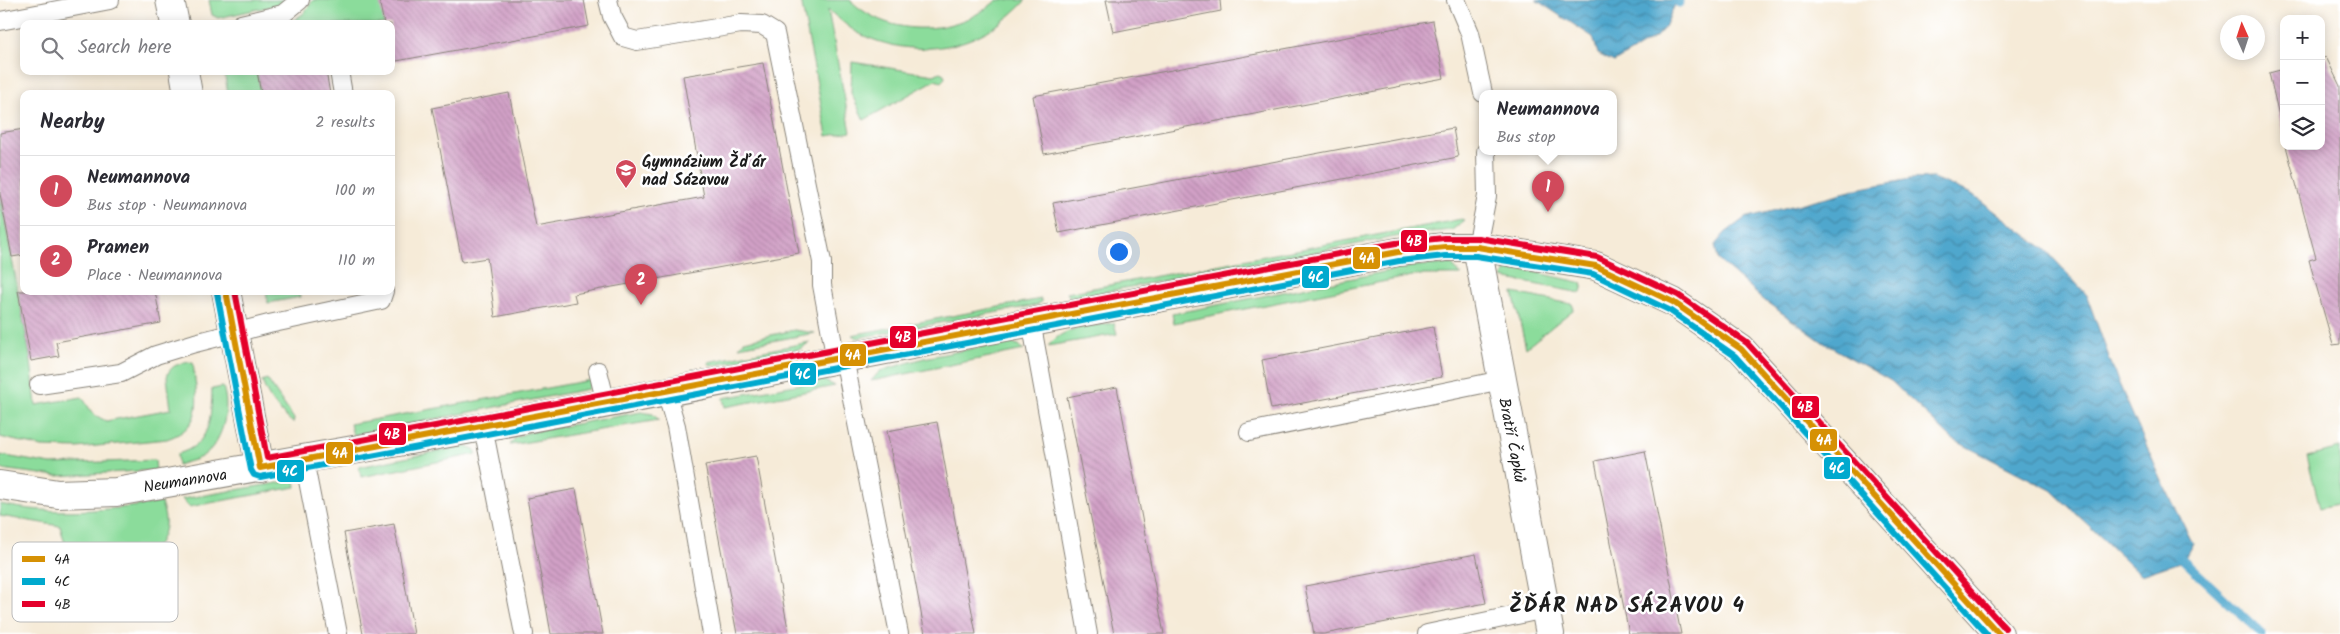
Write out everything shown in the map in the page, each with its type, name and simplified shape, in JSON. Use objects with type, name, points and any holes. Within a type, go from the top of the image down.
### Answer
[{"type":"street","points":[[170,0],[174,20]]},
{"type":"street","points":[[185,75],[187,90]]},
{"type":"street","name":"Neumannova","points":[[0,485],[58,494],[116,492],[483,427],[1398,252],[1445,247],[1476,247],[1596,266],[1673,302],[1742,349],[1999,634]]},
{"type":"street","name":"Bratří Čapků","points":[[1476,247],[1547,622]]},
{"type":"street","points":[[227,295],[260,468]]},
{"type":"lane","points":[[0,21],[110,0]]},
{"type":"lane","points":[[258,20],[283,14],[300,0]]},
{"type":"lane","points":[[608,0],[612,16],[623,37],[637,41],[741,24],[762,25],[775,33],[822,262],[822,285],[840,359],[899,634]]},
{"type":"lane","points":[[1456,0],[1470,33],[1483,90]]},
{"type":"lane","points":[[340,75],[342,90]]},
{"type":"lane","points":[[1476,247],[1488,196],[1486,155]]},
{"type":"lane","points":[[39,385],[120,373],[156,355],[269,324],[381,300],[383,295]]},
{"type":"lane","points":[[1031,321],[1088,634]]},
{"type":"lane","points":[[598,371],[606,403]]},
{"type":"lane","points":[[1249,432],[1502,380]]},
{"type":"lane","points":[[666,392],[676,426],[712,634]]},
{"type":"lane","points":[[483,427],[524,634]]},
{"type":"lane","points":[[304,460],[338,634]]},
{"type":"lane","points":[[1427,634],[1547,622]]},
{"type":"green space","points":[[209,0],[284,0],[277,5],[218,18],[212,15]]},
{"type":"green space","points":[[313,0],[380,0],[384,20],[294,20],[304,13]]},
{"type":"green space","points":[[801,0],[850,0],[866,13],[884,22],[903,27],[923,28],[943,26],[962,21],[981,12],[997,0],[1026,0],[991,29],[971,39],[929,48],[907,48],[862,35],[848,27],[828,10],[851,132],[827,136]]},
{"type":"green space","points":[[852,62],[934,75],[940,72],[944,74],[945,78],[941,82],[935,80],[864,120],[851,93]]},
{"type":"green space","points":[[225,75],[258,75],[260,90],[227,90]]},
{"type":"green space","points":[[0,194],[31,361],[36,405],[82,397],[93,414],[106,421],[171,409],[168,373],[177,365],[193,362],[197,397],[196,408],[194,418],[180,433],[167,439],[77,448],[42,447],[0,437]]},
{"type":"green space","points":[[1462,219],[1465,220],[1452,230],[1411,234],[1077,297],[1070,297],[1067,293]]},
{"type":"green space","points":[[1451,264],[1461,275],[1417,275],[1174,323],[1172,314],[1414,266]]},
{"type":"green space","points":[[1517,268],[1583,283],[1581,293],[1502,278],[1507,269]]},
{"type":"green space","points":[[1513,293],[1572,304],[1574,309],[1526,348]]},
{"type":"green space","points":[[267,295],[300,295],[300,297],[268,303]]},
{"type":"green space","points":[[1041,299],[1041,302],[1037,305],[857,338],[852,335]]},
{"type":"green space","points":[[1114,323],[1117,334],[1048,346],[1062,334],[1078,328]]},
{"type":"green space","points":[[794,330],[815,333],[739,347],[744,341]]},
{"type":"green space","points":[[810,342],[800,349],[711,366],[708,362]]},
{"type":"green space","points":[[1006,342],[1019,345],[1024,350],[871,381],[880,371],[924,358]]},
{"type":"green space","points":[[267,379],[294,419],[293,423],[267,393],[262,381]]},
{"type":"green space","points":[[591,380],[588,389],[353,435],[350,424]]},
{"type":"green space","points":[[823,380],[835,386],[725,407],[723,398]]},
{"type":"green space","points":[[223,387],[226,406],[223,426],[219,436],[201,457],[178,465],[177,454],[197,444],[207,429],[211,410],[212,389]]},
{"type":"green space","points":[[641,412],[653,414],[659,420],[510,445],[515,438],[526,433]]},
{"type":"green space","points":[[465,446],[474,449],[477,454],[361,477],[359,467]]},
{"type":"green space","points":[[2340,448],[2340,503],[2320,508],[2307,456]]},
{"type":"green space","points":[[0,455],[51,464],[155,460],[156,470],[57,476],[0,469]]},
{"type":"green space","points":[[295,480],[296,487],[189,507],[182,499]]},
{"type":"green space","points":[[161,503],[165,524],[159,542],[64,542],[60,526],[0,516],[0,504],[20,508],[60,511],[121,508]]},
{"type":"water","points":[[1536,0],[1677,0],[1665,27],[1657,36],[1614,62],[1598,54],[1593,37]]},
{"type":"water","points":[[1933,178],[1972,194],[2046,250],[2086,294],[2117,379],[2161,479],[2193,543],[2183,561],[2141,575],[2051,490],[1952,439],[1891,381],[1824,343],[1765,301],[1718,260],[1715,245],[1725,233],[1745,218],[1862,188],[1910,179]]},
{"type":"building","points":[[379,0],[584,0],[589,26],[395,61],[395,20],[383,20]]},
{"type":"building","points":[[1106,0],[1220,0],[1221,11],[1113,32]]},
{"type":"building","points":[[1433,21],[1444,78],[1044,154],[1033,96]]},
{"type":"building","points":[[2325,57],[2340,86],[2340,344],[2333,345],[2309,260],[2316,258],[2287,150],[2325,150]]},
{"type":"building","name":"Gymnázium Žďár nad Sázavou","points":[[763,63],[799,253],[574,294],[576,302],[495,317],[487,258],[462,262],[432,108],[509,93],[536,227],[704,197],[683,76]]},
{"type":"building","points":[[2280,70],[2280,120],[2269,73]]},
{"type":"building","points":[[258,75],[327,75],[329,90],[260,90]]},
{"type":"building","points":[[1453,128],[1458,157],[1059,233],[1053,203]]},
{"type":"building","points":[[20,130],[20,256],[12,257],[0,194],[0,133]]},
{"type":"building","points":[[18,291],[20,291],[20,295],[156,295],[161,323],[56,342],[59,356],[31,361]]},
{"type":"building","points":[[1433,327],[1442,377],[1271,409],[1262,360]]},
{"type":"building","points":[[1117,387],[1164,634],[1114,634],[1067,397]]},
{"type":"building","points":[[937,422],[976,634],[925,634],[887,431]]},
{"type":"building","points":[[1645,451],[1681,634],[1629,634],[1595,461]]},
{"type":"building","points":[[756,456],[789,634],[737,634],[705,465]]},
{"type":"building","points":[[576,489],[603,634],[551,634],[527,498]]},
{"type":"building","points":[[394,524],[414,634],[363,634],[344,533]]},
{"type":"building","points":[[1476,554],[1486,603],[1324,634],[1314,634],[1305,586]]},
{"type":"waterway","points":[[1676,0],[1679,3]]},
{"type":"waterway","points":[[2175,552],[2262,634]]},
{"type":"transit line","name":"4B","points":[[236,295],[267,458],[1396,243],[1444,238],[1478,238],[1597,257],[1678,295],[1747,343],[2005,628]]},
{"type":"transit line","name":"4A","points":[[227,295],[260,468],[1398,252],[1445,247],[1477,247],[1596,266],[1673,302],[1741,349],[1999,634]]},
{"type":"transit line","name":"4C","points":[[217,295],[251,470],[254,475],[260,477],[1399,261],[1445,256],[1476,256],[1593,274],[1669,310],[1735,356],[1987,634]]},
{"type":"place","name":"Gymnázium Žďár nad Sázavou","points":[[626,189]]},
{"type":"place","name":"Neumannova","points":[[1548,212]]},
{"type":"place","name":"Pramen","points":[[641,305]]},
{"type":"district","name":"ŽĎÁR NAD SÁZAVOU 4","points":[[1627,605]]}]
